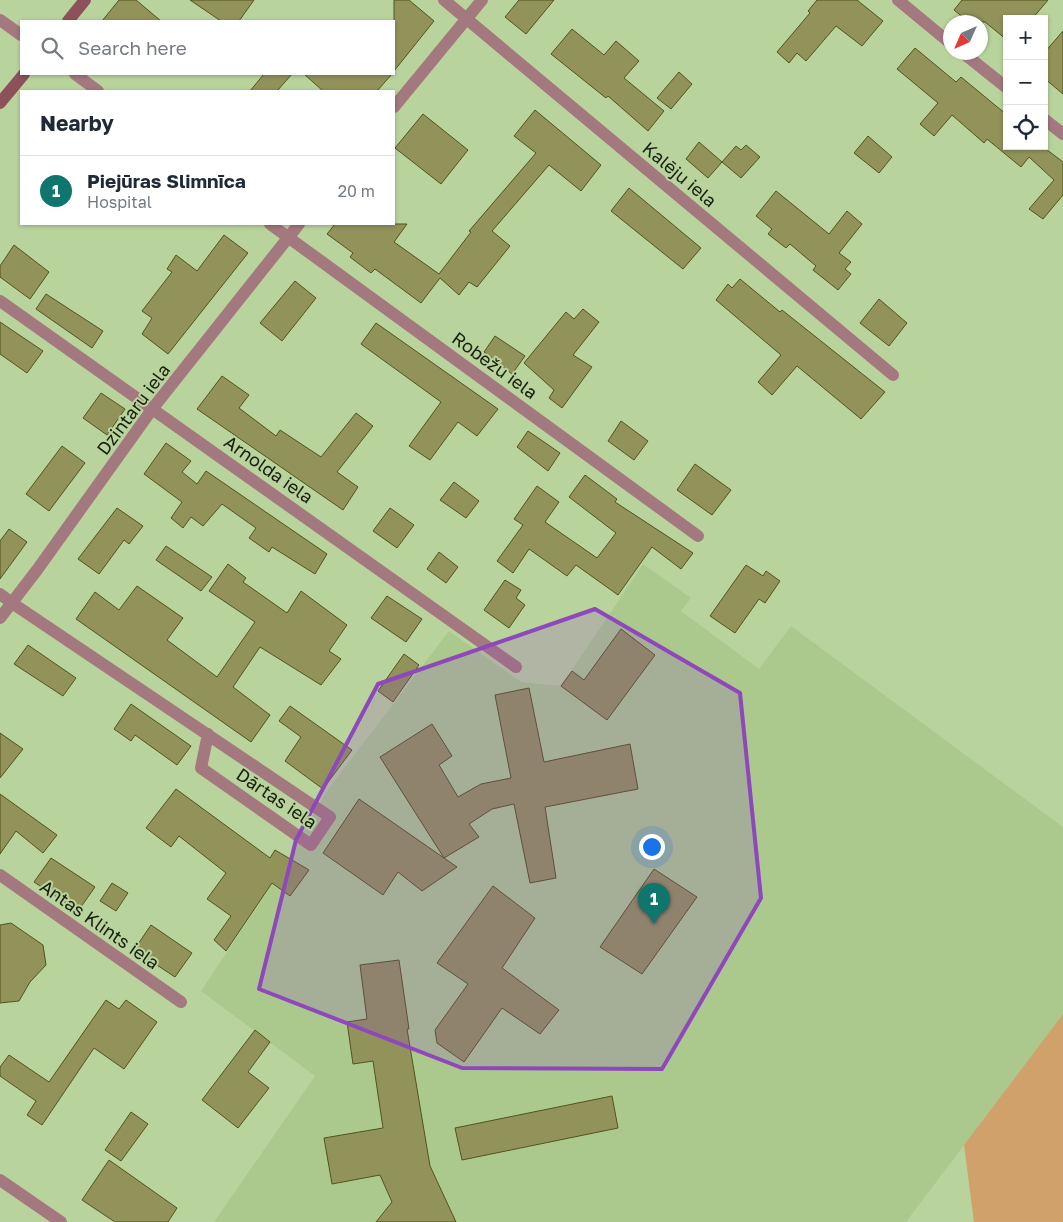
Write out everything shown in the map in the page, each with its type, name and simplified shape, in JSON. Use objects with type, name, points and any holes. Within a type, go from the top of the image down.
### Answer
[{"type":"main road","points":[[69,20],[85,0]]},
{"type":"main road","points":[[0,103],[23,75]]},
{"type":"street","name":"Kalēju iela","points":[[444,0],[893,375]]},
{"type":"street","points":[[395,106],[482,0]]},
{"type":"street","points":[[898,0],[943,37]]},
{"type":"street","points":[[0,20],[20,34]]},
{"type":"street","points":[[972,60],[1003,85]]},
{"type":"street","points":[[77,75],[97,90]]},
{"type":"street","points":[[1048,122],[1063,134]]},
{"type":"street","name":"Robežu iela","points":[[272,225],[698,536]]},
{"type":"street","name":"Dzintaru iela","points":[[0,618],[37,570],[153,408],[297,225]]},
{"type":"street","name":"Arnolda iela","points":[[0,301],[516,667]]},
{"type":"street","name":"Dārtas iela","points":[[0,594],[12,603],[208,734],[330,817],[311,845],[201,768],[208,734]]},
{"type":"street","name":"Antas Klints iela","points":[[0,875],[181,1002]]},
{"type":"street","points":[[0,1180],[61,1222]]},
{"type":"highlighted area","points":[[595,609],[740,693],[761,898],[662,1069],[462,1068],[259,989],[296,840],[378,684]]},
{"type":"shaded area","points":[[643,564],[691,598],[681,611],[759,669],[791,626],[1063,827],[1063,1014],[906,1222],[214,1222],[315,1076],[201,991],[290,857],[326,792],[449,631],[521,682],[561,686]]},
{"type":"shaded area","points":[[1063,1014],[1063,1222],[974,1222],[964,1145]]},
{"type":"building","points":[[119,0],[136,0],[160,20],[103,20]]},
{"type":"building","points":[[190,0],[254,0],[240,20],[220,20]]},
{"type":"building","points":[[394,0],[409,0],[434,21],[395,70],[395,20]]},
{"type":"building","points":[[519,0],[554,0],[526,34],[505,17]]},
{"type":"building","points":[[817,0],[857,0],[883,21],[862,46],[836,26],[806,61],[797,53],[789,63],[777,52],[810,13],[808,11]]},
{"type":"building","points":[[962,0],[1048,0],[1035,15],[1003,15],[1003,37],[988,24],[988,15],[960,15],[954,10]]},
{"type":"building","points":[[572,29],[604,55],[616,41],[639,61],[624,78],[664,111],[648,131],[608,96],[606,98],[551,54]]},
{"type":"building","points":[[1063,31],[1063,94],[1048,81],[1048,48]]},
{"type":"building","points":[[915,48],[956,82],[961,77],[1003,112],[1003,150],[1047,150],[1063,162],[1063,195],[1043,219],[1029,209],[1054,180],[1029,157],[1021,167],[987,139],[984,143],[952,115],[934,136],[920,124],[938,103],[897,69]]},
{"type":"building","points":[[679,72],[692,84],[671,109],[657,98]]},
{"type":"building","points":[[263,75],[291,75],[278,90],[251,90]]},
{"type":"building","points":[[305,75],[391,75],[378,90],[322,90]]},
{"type":"building","points":[[535,110],[601,165],[581,191],[549,165],[492,231],[510,246],[477,287],[469,282],[459,295],[440,278],[421,303],[375,269],[371,273],[350,257],[353,253],[327,234],[334,225],[407,224],[394,242],[439,274],[471,232],[469,231],[536,153],[514,136]]},
{"type":"building","points":[[423,114],[468,150],[441,184],[395,148]]},
{"type":"building","points":[[868,136],[892,157],[879,173],[854,153]]},
{"type":"building","points":[[699,142],[722,162],[708,178],[686,159]]},
{"type":"building","points":[[746,145],[760,157],[741,178],[722,162],[736,146],[741,150]]},
{"type":"building","points":[[629,188],[701,248],[683,269],[611,211]]},
{"type":"building","points":[[776,191],[829,234],[847,211],[862,224],[839,253],[851,262],[845,269],[851,274],[838,290],[813,270],[816,266],[790,244],[786,248],[768,234],[772,229],[756,216]]},
{"type":"building","points":[[224,235],[248,253],[168,354],[142,334],[152,318],[142,311],[172,272],[167,269],[176,255],[197,271]]},
{"type":"building","points":[[14,245],[49,272],[30,299],[0,277],[0,266]]},
{"type":"building","points":[[740,279],[885,392],[861,419],[797,366],[772,395],[758,382],[781,355],[716,300],[728,284],[732,288]]},
{"type":"building","points":[[295,281],[316,298],[282,341],[260,323]]},
{"type":"building","points":[[46,294],[103,331],[92,348],[36,309]]},
{"type":"building","points":[[879,299],[907,323],[889,346],[860,323]]},
{"type":"building","points":[[583,309],[599,322],[573,355],[592,367],[562,408],[549,398],[554,390],[524,363],[566,312],[574,319]]},
{"type":"building","points":[[0,322],[43,351],[27,373],[0,354]]},
{"type":"building","points":[[376,323],[498,409],[477,436],[458,422],[430,460],[409,446],[441,402],[361,344]]},
{"type":"building","points":[[495,336],[525,356],[512,374],[484,352]]},
{"type":"building","points":[[222,376],[249,395],[239,408],[276,436],[280,430],[321,457],[356,413],[373,426],[337,472],[358,487],[343,510],[197,409]]},
{"type":"building","points":[[101,393],[125,409],[107,435],[83,418]]},
{"type":"building","points":[[621,421],[648,441],[634,460],[608,441]]},
{"type":"building","points":[[528,431],[560,453],[548,471],[517,447]]},
{"type":"building","points":[[166,443],[191,461],[182,472],[197,484],[206,471],[327,554],[315,574],[272,547],[269,552],[249,538],[256,528],[222,504],[203,526],[191,517],[183,528],[171,518],[182,502],[144,474]]},
{"type":"building","points":[[62,446],[85,463],[49,511],[26,494]]},
{"type":"building","points":[[695,464],[731,490],[712,515],[677,490]]},
{"type":"building","points":[[585,475],[617,499],[615,502],[693,553],[681,569],[652,547],[618,595],[576,565],[567,576],[529,549],[513,573],[497,561],[523,525],[514,519],[537,486],[559,502],[545,522],[597,558],[616,533],[569,497]]},
{"type":"building","points":[[454,482],[479,501],[466,518],[440,500]]},
{"type":"building","points":[[117,508],[143,526],[129,544],[124,540],[99,574],[78,559]]},
{"type":"building","points":[[390,508],[414,525],[397,548],[373,531]]},
{"type":"building","points":[[9,529],[27,542],[0,579],[0,541]]},
{"type":"building","points":[[166,546],[212,577],[201,591],[156,560]]},
{"type":"building","points":[[439,552],[458,567],[446,583],[427,569]]},
{"type":"building","points":[[228,564],[246,578],[243,582],[287,613],[301,591],[347,625],[329,651],[341,659],[321,685],[260,647],[233,687],[270,715],[251,742],[76,619],[95,592],[119,610],[137,586],[183,618],[167,640],[217,677],[255,622],[209,591]]},
{"type":"building","points":[[746,565],[763,576],[766,571],[780,581],[765,603],[759,599],[735,633],[710,616]]},
{"type":"building","points":[[505,580],[521,590],[516,598],[525,605],[509,628],[484,610]]},
{"type":"building","points":[[387,596],[422,619],[406,642],[371,618]]},
{"type":"building","points":[[621,629],[655,655],[607,720],[561,686],[572,671],[584,680]]},
{"type":"building","points":[[28,645],[76,678],[63,696],[14,664]]},
{"type":"building","points":[[404,654],[419,665],[393,702],[378,691]]},
{"type":"building","points":[[529,688],[544,762],[630,744],[638,789],[545,807],[556,878],[530,883],[514,804],[492,809],[469,824],[479,837],[444,858],[380,757],[432,724],[452,756],[439,765],[458,797],[481,784],[511,778],[495,695]]},
{"type":"building","points":[[131,704],[191,746],[177,765],[135,735],[131,741],[114,729]]},
{"type":"building","points":[[290,706],[352,750],[323,789],[285,761],[301,737],[279,721]]},
{"type":"building","points":[[0,733],[23,749],[0,778]]},
{"type":"building","points":[[176,789],[270,858],[275,850],[309,870],[290,896],[272,883],[226,951],[214,940],[231,916],[207,899],[226,873],[179,836],[171,847],[146,828]]},
{"type":"building","points":[[0,794],[57,835],[43,853],[16,831],[0,854]]},
{"type":"building","points":[[359,799],[457,867],[422,891],[398,872],[383,895],[323,853]]},
{"type":"building","points":[[51,858],[95,887],[78,911],[34,882]]},
{"type":"building","points":[[654,869],[697,897],[642,974],[600,947]]},
{"type":"building","points":[[112,883],[128,893],[116,911],[100,901]]},
{"type":"building","points":[[493,886],[535,918],[502,968],[559,1010],[540,1034],[502,1008],[464,1062],[437,1043],[435,1030],[468,984],[437,963]]},
{"type":"building","points":[[11,923],[43,945],[46,965],[30,982],[19,1001],[0,1003],[0,925]]},
{"type":"building","points":[[151,925],[192,953],[175,977],[134,950]]},
{"type":"building","points":[[399,960],[409,1029],[407,1029],[430,1166],[456,1222],[376,1222],[392,1202],[380,1175],[332,1184],[324,1138],[383,1128],[373,1061],[353,1064],[347,1022],[367,1019],[360,965]]},
{"type":"building","points":[[106,1000],[119,1009],[126,1000],[157,1022],[124,1069],[94,1048],[42,1125],[27,1115],[36,1101],[0,1076],[0,1067],[9,1055],[49,1082]]},
{"type":"building","points":[[255,1030],[270,1042],[248,1072],[269,1088],[238,1128],[202,1100]]},
{"type":"building","points":[[612,1096],[618,1128],[462,1160],[455,1128]]},
{"type":"building","points":[[131,1112],[148,1124],[121,1161],[105,1150]]},
{"type":"building","points":[[109,1160],[177,1208],[168,1222],[115,1222],[82,1200]]},
{"type":"place","name":"Piejūras Slimnīca","points":[[654,924]]}]
